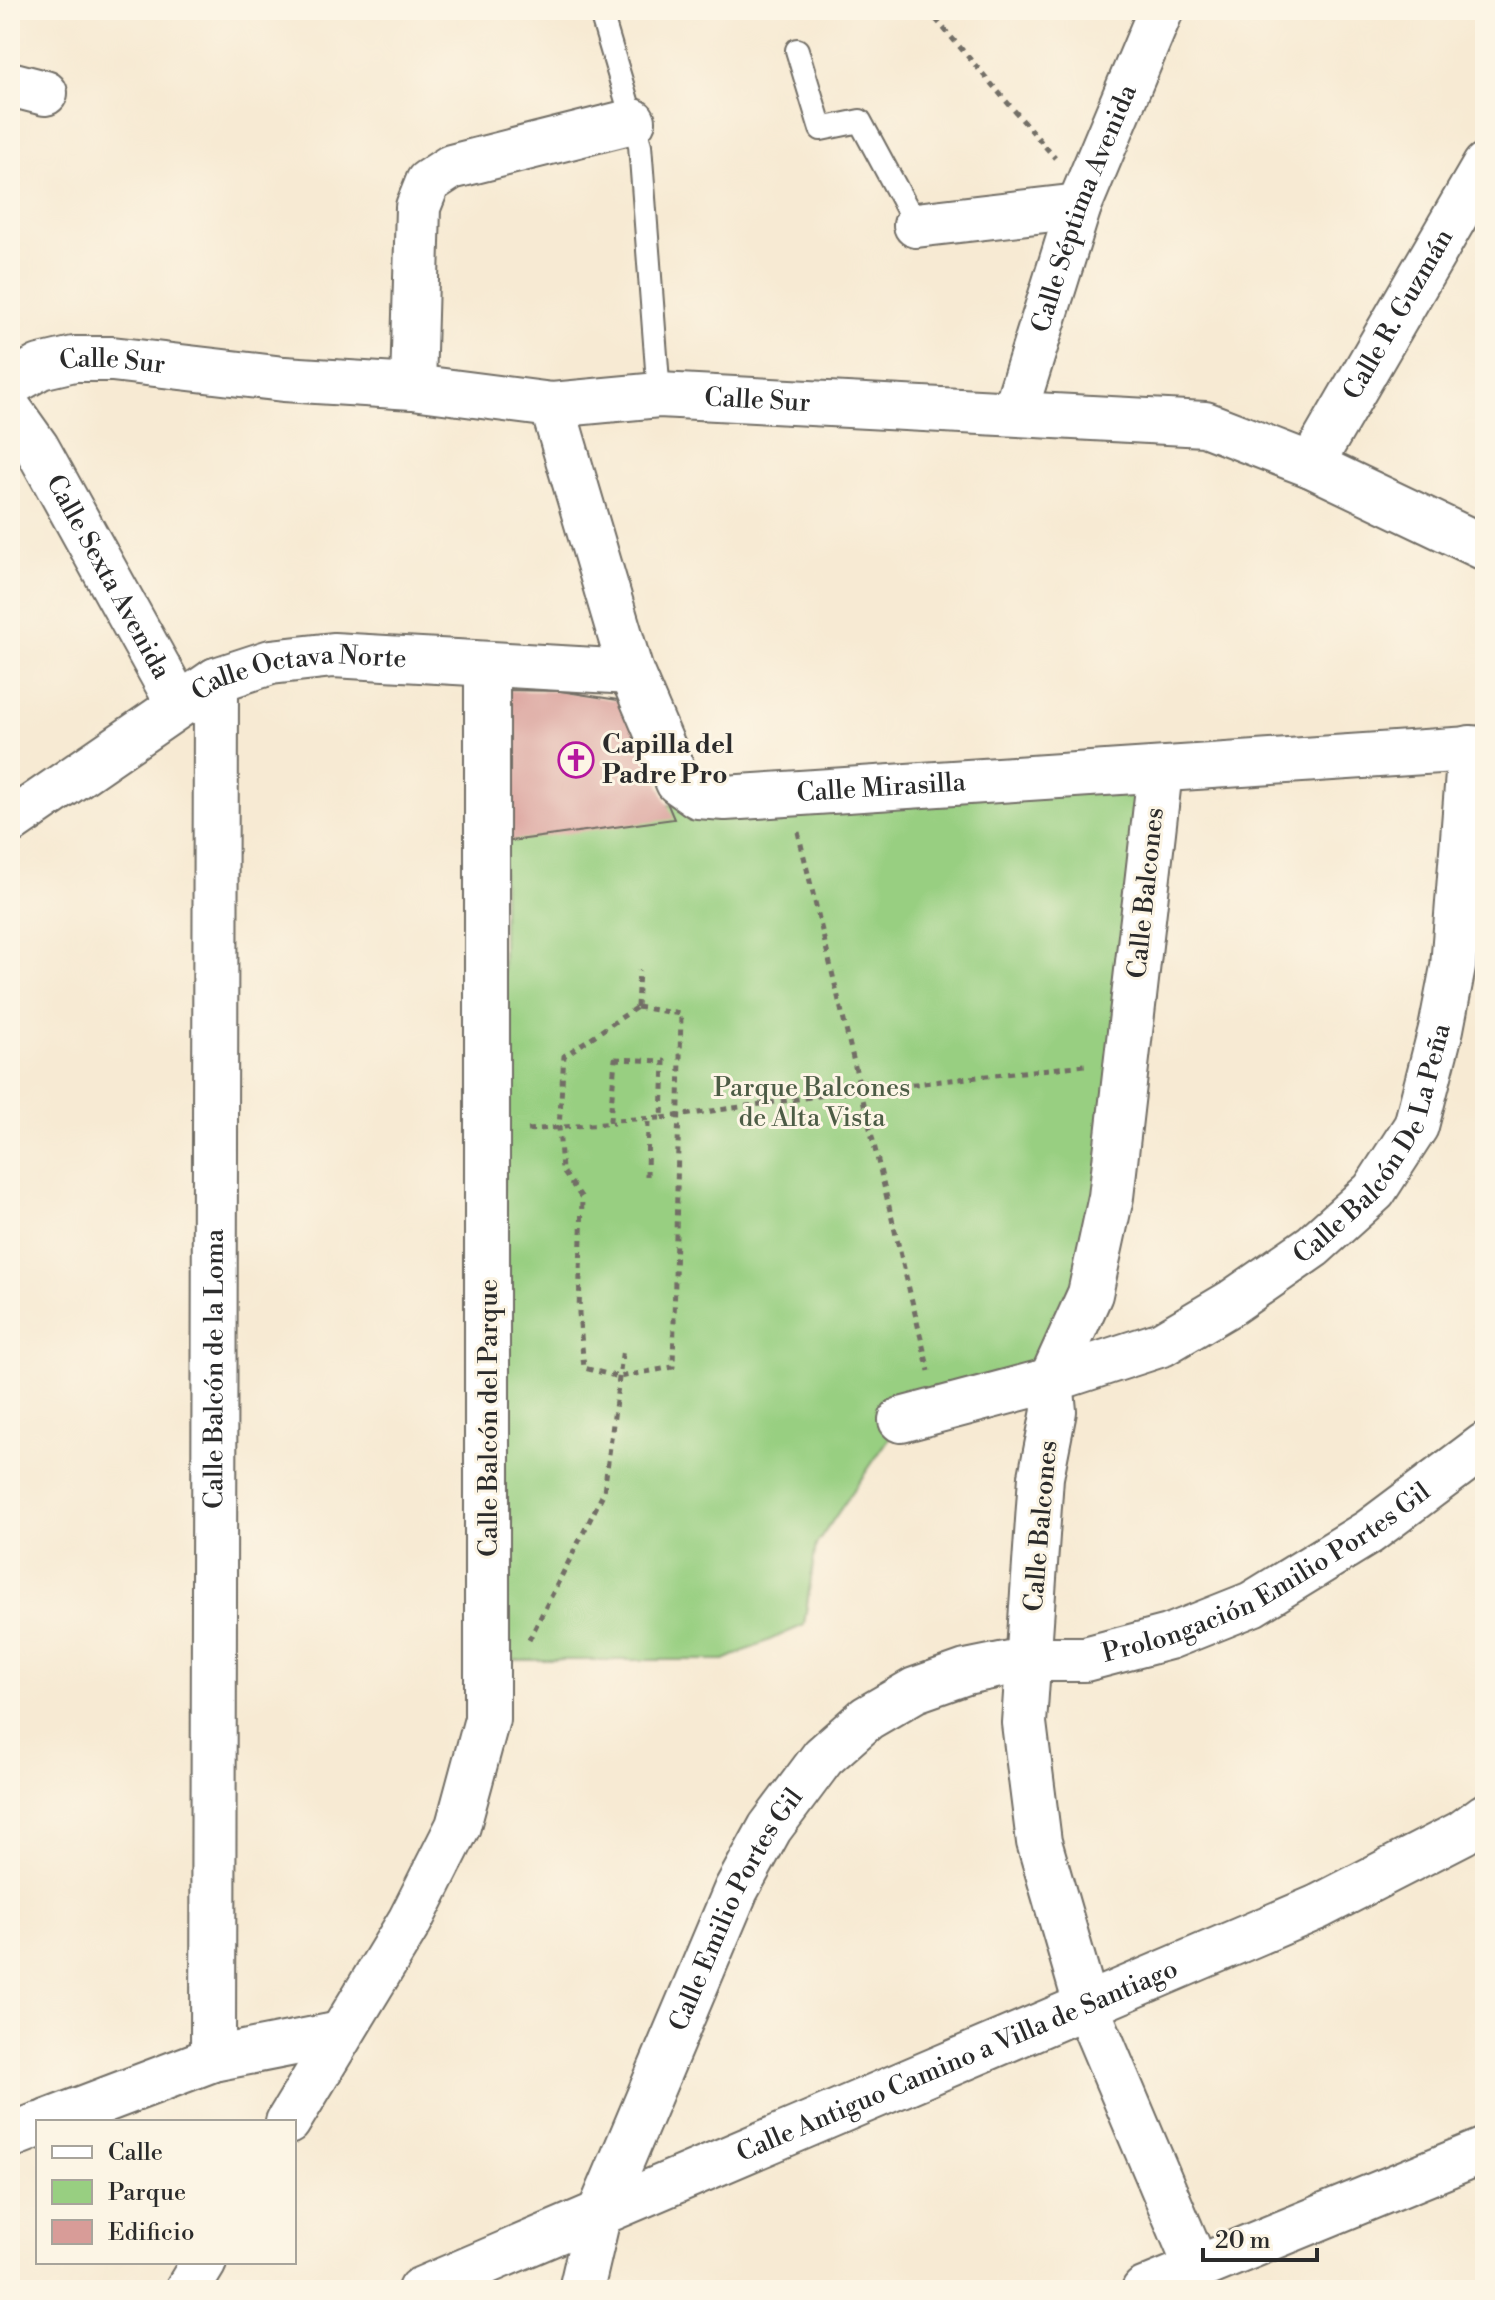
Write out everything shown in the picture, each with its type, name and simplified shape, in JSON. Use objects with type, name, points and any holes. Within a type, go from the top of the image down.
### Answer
[{"type":"street","name":"Calle Séptima Avenida","points":[[1015,411],[1082,199],[1161,10]]},
{"type":"street","points":[[413,387],[418,207],[428,182],[451,167],[633,121]]},
{"type":"street","name":"Calle R. Guzmán","points":[[1311,465],[1485,165]]},
{"type":"street","points":[[916,225],[1082,199]]},
{"type":"street","name":"Calle Sur","points":[[20,369],[74,359],[112,359],[284,379],[413,387],[552,405],[659,395],[1015,411],[1205,424],[1311,465],[1485,548]]},
{"type":"street","name":"Calle Mirasilla","points":[[552,405],[631,672],[678,782],[705,797],[1160,771],[1478,748]]},
{"type":"street","name":"Calle Sexta Avenida","points":[[10,410],[37,448],[179,705]]},
{"type":"street","name":"Calle Octava Norte","points":[[10,822],[216,680],[271,662],[333,655],[631,672]]},
{"type":"street","name":"Calle Balcón del Parque","points":[[289,2120],[410,1921],[458,1826],[487,1719],[487,665]]},
{"type":"street","name":"Calle Balcón de la Loma","points":[[213,2059],[216,680]]},
{"type":"street","name":"Calle Balcón De La Peña","points":[[901,1420],[1051,1380],[1162,1344],[1313,1246],[1374,1191],[1416,1126],[1441,1029],[1453,967],[1478,748]]},
{"type":"street","name":"Calle Balcones","points":[[1160,771],[1111,1197],[1090,1294],[1051,1380],[1054,1411],[1041,1477],[1024,1723],[1039,1842],[1087,2008],[1196,2266]]},
{"type":"street","name":"Prolongación Emilio Portes Gil","points":[[1030,1659],[1085,1659],[1169,1637],[1252,1604],[1369,1532],[1485,1445]]},
{"type":"street","name":"Calle Emilio Portes Gil","points":[[581,2290],[598,2217],[736,1890],[794,1793],[823,1757],[867,1718],[915,1690],[966,1672],[1030,1659]]},
{"type":"street","name":"Calle Antiguo Camino a Villa de Santiago","points":[[420,2290],[598,2217],[1318,1907],[1462,1833],[1485,1816]]},
{"type":"street","points":[[52,2120],[213,2059],[340,2034]]},
{"type":"street","points":[[10,2136],[36,2126]]},
{"type":"street","points":[[1144,2290],[1196,2266],[1485,2150]]},
{"type":"street","points":[[187,2290],[203,2264]]},
{"type":"lane","points":[[600,10],[640,145],[659,395]]},
{"type":"lane","points":[[797,50],[821,129],[860,121],[916,225]]},
{"type":"path","points":[[928,10],[1082,199]]},
{"type":"path","points":[[796,823],[929,1374]]},
{"type":"path","points":[[637,1007],[639,970]]},
{"type":"path","points":[[637,1007],[681,1014],[673,1367],[619,1377],[584,1368],[579,1313],[582,1198],[562,1170],[559,1127],[564,1056],[637,1007]]},
{"type":"path","points":[[648,1120],[610,1120],[615,1059],[664,1061],[662,1118]]},
{"type":"path","points":[[559,1127],[648,1120],[861,1090],[1092,1065]]},
{"type":"path","points":[[647,1176],[648,1120]]},
{"type":"path","points":[[524,1649],[604,1492],[623,1348]]},
{"type":"green space","name":"Parque Balcones de Alta Vista","points":[[1160,771],[1111,1197],[1051,1380],[901,1421],[816,1545],[804,1625],[724,1660],[503,1660],[503,842],[705,797]]},
{"type":"building","name":"Capilla del Padre Pro","points":[[503,690],[560,691],[624,701],[674,819],[503,842]]},
{"type":"place","name":"Capilla del Padre Pro","points":[[576,760]]}]
